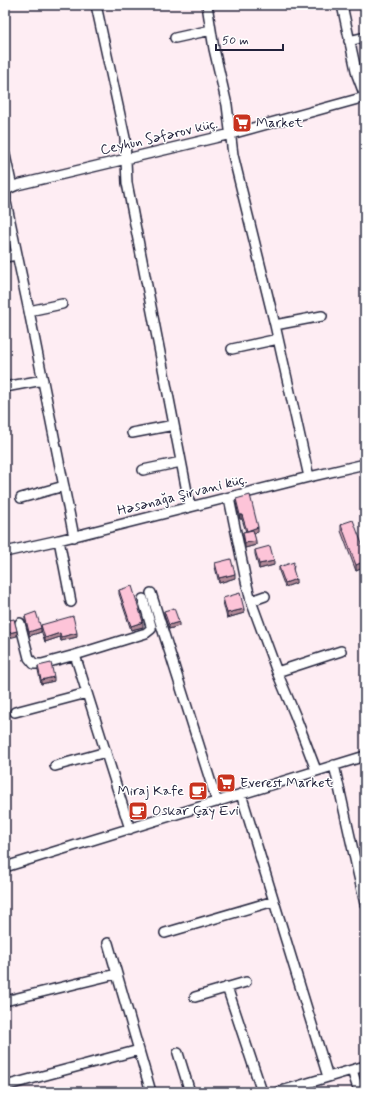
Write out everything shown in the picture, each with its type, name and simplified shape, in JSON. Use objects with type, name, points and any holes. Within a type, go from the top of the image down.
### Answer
[{"type":"street","points":[[96,5],[125,138],[127,183],[190,507]]},
{"type":"street","points":[[207,5],[227,105],[233,155],[275,326],[309,477]]},
{"type":"street","points":[[342,5],[357,75],[365,97]]},
{"type":"street","points":[[175,38],[211,30]]},
{"type":"street","points":[[349,41],[365,37]]},
{"type":"street","name":"Ceyhun Səfərov küç.","points":[[8,190],[126,159],[231,134],[365,97]]},
{"type":"street","points":[[5,155],[8,190],[6,202],[74,537]]},
{"type":"street","points":[[5,257],[17,255]]},
{"type":"street","points":[[29,310],[62,304]]},
{"type":"street","points":[[275,326],[322,316]]},
{"type":"street","points":[[232,349],[278,339]]},
{"type":"street","points":[[5,387],[43,380]]},
{"type":"street","points":[[132,433],[174,425]]},
{"type":"street","points":[[143,470],[181,462]]},
{"type":"street","name":"Həsənağa Şirvani küç.","points":[[5,552],[74,537],[365,464]]},
{"type":"street","points":[[21,498],[64,486]]},
{"type":"street","points":[[229,498],[251,601],[277,672],[316,770]]},
{"type":"street","points":[[59,540],[71,602]]},
{"type":"street","points":[[151,593],[216,802]]},
{"type":"street","points":[[251,601],[265,596]]},
{"type":"street","points":[[20,623],[29,658],[34,664],[42,664],[146,633],[151,629],[151,626],[143,599]]},
{"type":"street","points":[[277,672],[341,650]]},
{"type":"street","points":[[75,655],[130,829]]},
{"type":"street","points":[[15,712],[87,693]]},
{"type":"street","points":[[56,766],[106,752]]},
{"type":"street","points":[[5,867],[365,756]]},
{"type":"street","points":[[334,765],[365,904]]},
{"type":"street","points":[[241,794],[328,1077]]},
{"type":"street","points":[[165,933],[274,901]]},
{"type":"street","points":[[108,943],[151,1092]]},
{"type":"street","points":[[5,1001],[116,974]]},
{"type":"street","points":[[195,997],[246,982]]},
{"type":"street","points":[[227,987],[262,1092]]},
{"type":"street","points":[[5,1086],[139,1050]]},
{"type":"street","points":[[178,1053],[190,1092]]},
{"type":"street","points":[[278,1092],[365,1066]]},
{"type":"street","points":[[352,1070],[359,1092]]},
{"type":"building","points":[[250,495],[258,527],[247,531],[242,515],[240,515],[236,499]]},
{"type":"building","points":[[353,520],[365,552],[365,561],[356,565],[341,524]]},
{"type":"building","points":[[253,530],[256,541],[245,543],[243,532]]},
{"type":"building","points":[[270,546],[274,561],[259,564],[255,550]]},
{"type":"building","points":[[231,559],[235,574],[219,578],[215,563]]},
{"type":"building","points":[[294,562],[293,569],[296,579],[285,583],[279,567]]},
{"type":"building","points":[[132,586],[143,622],[131,626],[119,590]]},
{"type":"building","points":[[240,593],[244,609],[227,613],[223,598]]},
{"type":"building","points":[[174,608],[179,622],[169,625],[164,611]]},
{"type":"building","points":[[36,612],[41,628],[29,632],[25,616]]},
{"type":"building","points":[[73,616],[77,633],[61,637],[60,633],[45,638],[41,625]]},
{"type":"building","points":[[14,619],[17,631],[5,634],[5,621]]},
{"type":"building","points":[[51,663],[54,677],[41,680],[38,666]]},
{"type":"place","name":"Market","points":[[242,123]]},
{"type":"place","name":"Everest Market","points":[[226,783]]},
{"type":"place","name":"Miraj Kafe","points":[[198,791]]},
{"type":"place","name":"Oskar Çay Evi","points":[[138,811]]}]
